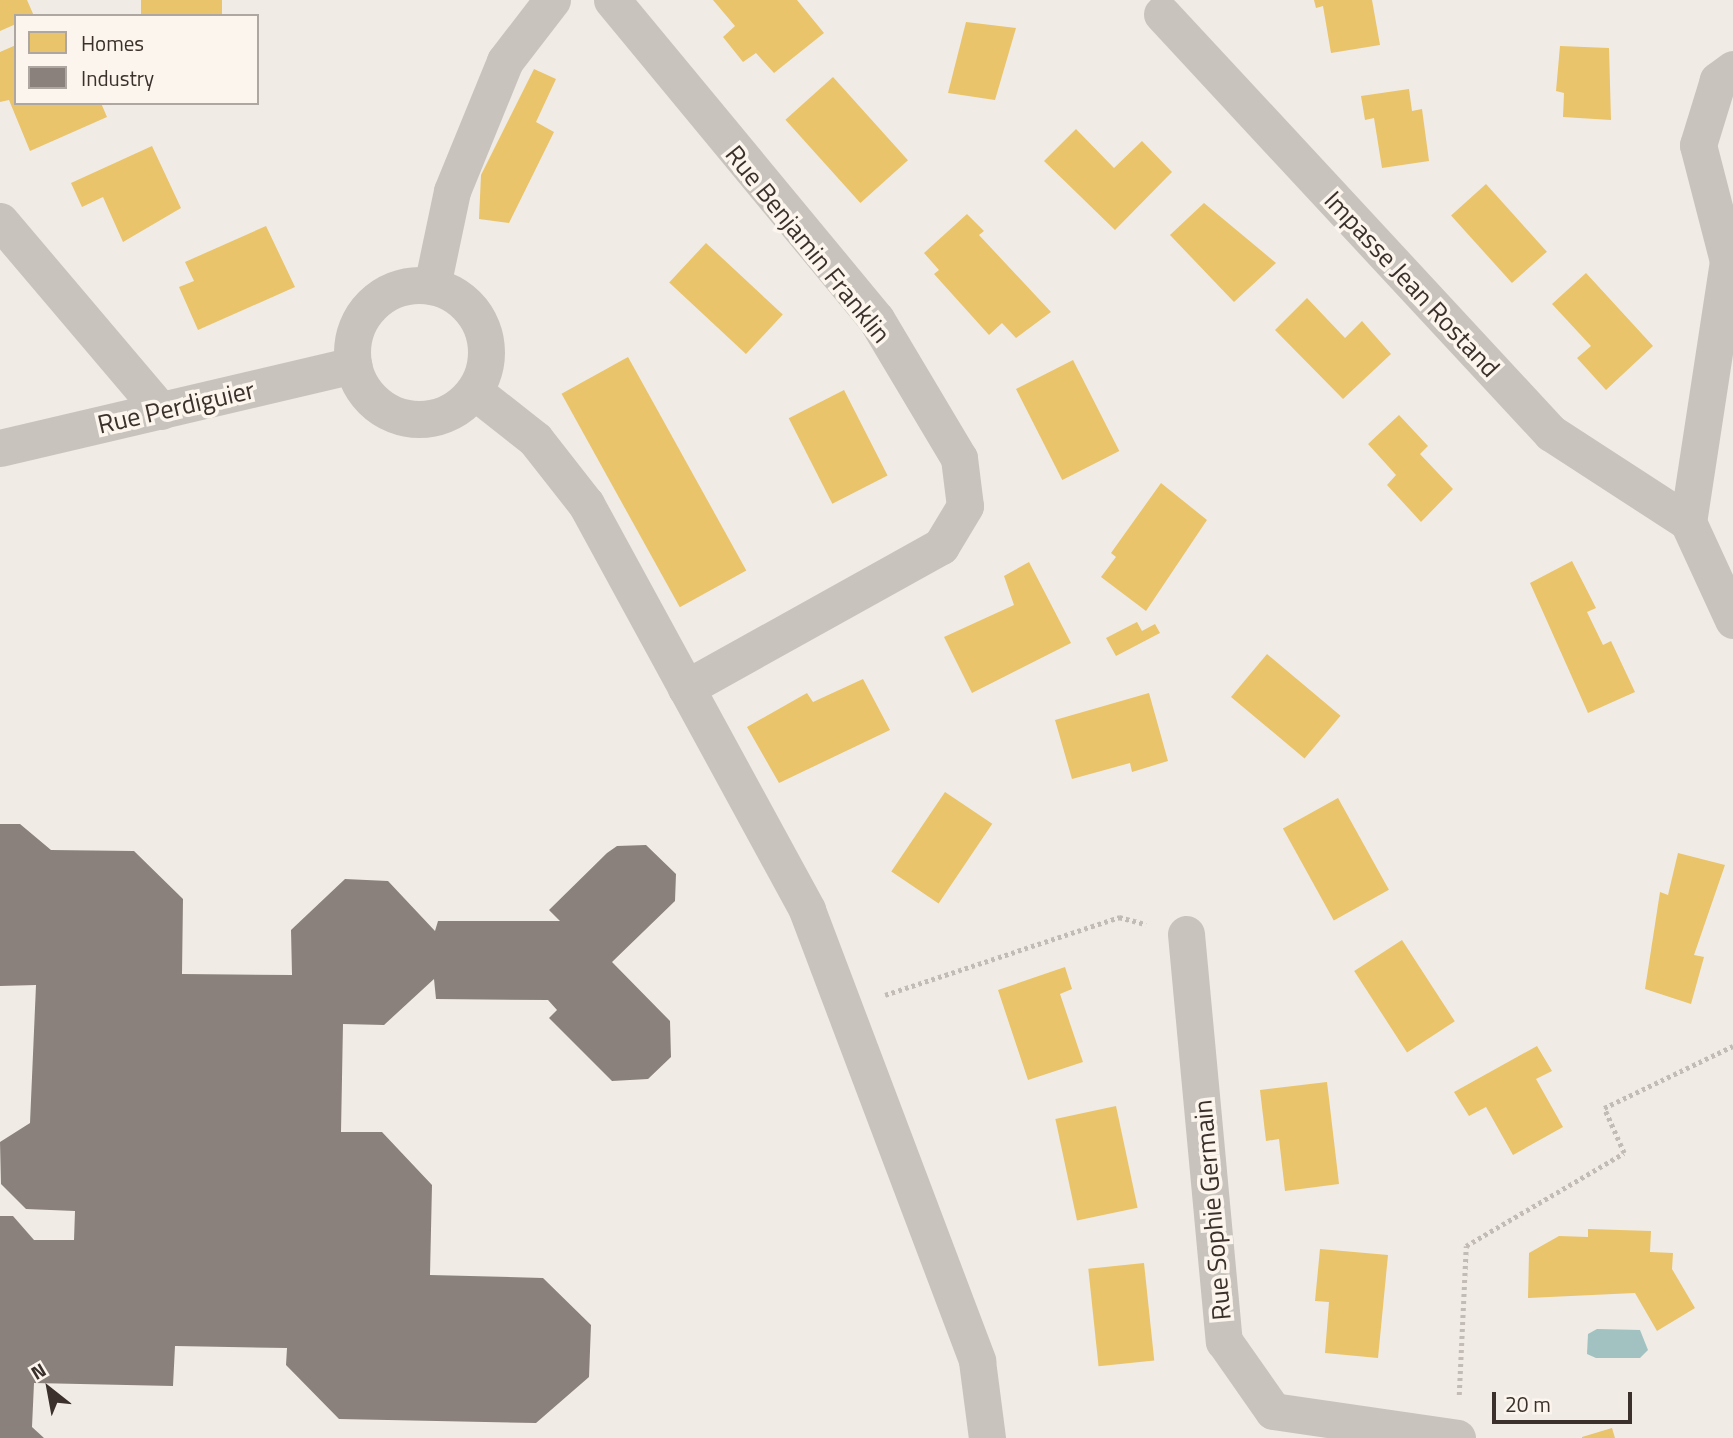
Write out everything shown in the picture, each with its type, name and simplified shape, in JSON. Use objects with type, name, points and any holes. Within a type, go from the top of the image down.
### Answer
[{"type":"street","points":[[432,286],[452,191],[505,61],[552,0]]},
{"type":"street","name":"Rue Benjamin Franklin","points":[[612,0],[876,319],[959,458],[965,506],[941,547],[687,688]]},
{"type":"street","name":"Impasse Jean Rostand","points":[[1162,14],[1550,433],[1688,522]]},
{"type":"street","points":[[1733,69],[1718,80],[1698,145],[1728,261],[1688,522],[1733,620]]},
{"type":"street","points":[[0,221],[162,411]]},
{"type":"street","points":[[432,286],[458,298],[482,328],[485,363],[474,391],[443,415],[405,418],[370,400],[353,365],[352,343],[372,304],[389,292],[432,286]]},
{"type":"street","name":"Rue Perdiguier","points":[[0,448],[353,365]]},
{"type":"street","points":[[474,391],[535,439],[586,504],[807,910],[977,1361],[987,1438]]},
{"type":"street","name":"Rue Sophie Germain","points":[[1186,934],[1224,1341],[1273,1411],[1457,1438]]},
{"type":"path","points":[[845,1009],[1119,917],[1186,934]]},
{"type":"path","points":[[1457,1438],[1466,1245],[1624,1153],[1604,1108],[1733,1045]]},
{"type":"water","points":[[1597,1329],[1640,1330],[1648,1350],[1640,1358],[1596,1358],[1587,1354],[1588,1334]]},
{"type":"building: Homes","points":[[0,0],[27,0],[33,14],[14,14],[14,25],[0,31]]},
{"type":"building: Homes","points":[[141,0],[222,0],[222,14],[141,14]]},
{"type":"building: Homes","points":[[713,0],[797,0],[824,33],[774,73],[756,53],[743,62],[723,37],[735,26]]},
{"type":"building: Homes","points":[[1314,0],[1372,0],[1380,45],[1331,53],[1323,6],[1316,8]]},
{"type":"building: Homes","points":[[966,22],[1016,28],[995,100],[948,93]]},
{"type":"building: Homes","points":[[14,46],[14,105],[102,105],[107,117],[30,151],[9,100],[0,102],[0,52]]},
{"type":"building: Homes","points":[[1560,46],[1609,48],[1611,120],[1563,117],[1564,93],[1556,91]]},
{"type":"building: Homes","points":[[534,69],[556,79],[536,122],[554,132],[509,223],[479,219],[481,175]]},
{"type":"building: Homes","points":[[833,77],[908,160],[860,203],[785,120]]},
{"type":"building: Homes","points":[[1409,89],[1412,111],[1422,109],[1429,161],[1382,168],[1374,118],[1365,120],[1361,96]]},
{"type":"building: Homes","points":[[1076,129],[1114,168],[1142,141],[1172,172],[1115,230],[1044,161]]},
{"type":"building: Homes","points":[[152,146],[181,208],[123,242],[103,197],[82,207],[71,183]]},
{"type":"building: Homes","points":[[1486,184],[1547,252],[1512,283],[1451,215]]},
{"type":"building: Homes","points":[[1204,203],[1276,263],[1234,302],[1170,235]]},
{"type":"building: Homes","points":[[967,214],[984,231],[979,235],[1051,312],[1016,338],[1002,323],[989,335],[934,274],[939,270],[924,253]]},
{"type":"building: Homes","points":[[266,226],[295,287],[198,330],[179,287],[194,281],[185,262]]},
{"type":"building: Homes","points":[[706,243],[783,315],[746,354],[669,282]]},
{"type":"building: Homes","points":[[1586,273],[1653,346],[1606,390],[1577,358],[1591,346],[1552,304]]},
{"type":"building: Homes","points":[[1307,298],[1345,338],[1362,321],[1391,354],[1343,399],[1275,330]]},
{"type":"building: Homes","points":[[628,357],[746,570],[680,607],[562,394]]},
{"type":"building: Homes","points":[[1073,360],[1119,451],[1062,480],[1016,389]]},
{"type":"building: Homes","points":[[844,390],[888,476],[832,504],[789,418]]},
{"type":"building: Homes","points":[[1399,415],[1428,446],[1420,454],[1453,489],[1421,522],[1387,485],[1396,475],[1368,444]]},
{"type":"building: Homes","points":[[1161,483],[1207,520],[1146,611],[1101,577],[1116,557],[1111,553]]},
{"type":"building: Homes","points":[[1572,561],[1596,608],[1587,612],[1603,645],[1611,641],[1635,692],[1588,713],[1530,583]]},
{"type":"building: Homes","points":[[1029,562],[1071,643],[972,693],[944,637],[1014,605],[1004,576]]},
{"type":"building: Homes","points":[[1137,622],[1142,631],[1155,624],[1160,633],[1116,656],[1106,638]]},
{"type":"building: Homes","points":[[1267,654],[1341,716],[1305,759],[1231,697]]},
{"type":"building: Homes","points":[[863,679],[890,730],[779,783],[747,727],[807,693],[813,702]]},
{"type":"building: Homes","points":[[1149,693],[1168,761],[1132,772],[1130,763],[1072,779],[1055,720]]},
{"type":"building: Homes","points":[[945,792],[992,824],[939,903],[891,872]]},
{"type":"building: Homes","points":[[1338,798],[1389,890],[1334,920],[1283,829]]},
{"type":"building: Homes","points":[[1678,853],[1725,865],[1694,955],[1704,957],[1691,1004],[1645,989],[1660,892],[1668,895]]},
{"type":"building: Homes","points":[[1402,940],[1455,1021],[1407,1052],[1354,971]]},
{"type":"building: Homes","points":[[1065,967],[1072,989],[1060,994],[1083,1062],[1028,1080],[998,990]]},
{"type":"building: Homes","points":[[1537,1046],[1552,1071],[1536,1079],[1563,1127],[1513,1155],[1486,1107],[1469,1116],[1454,1092]]},
{"type":"building: Homes","points":[[1327,1082],[1339,1184],[1285,1191],[1279,1139],[1266,1141],[1260,1090]]},
{"type":"building: Homes","points":[[1116,1106],[1138,1208],[1077,1221],[1055,1119]]},
{"type":"building: Homes","points":[[1588,1229],[1651,1231],[1650,1252],[1673,1253],[1672,1269],[1695,1308],[1657,1331],[1635,1293],[1528,1298],[1529,1253],[1559,1236],[1588,1237]]},
{"type":"building: Homes","points":[[1320,1249],[1388,1255],[1378,1358],[1325,1353],[1329,1302],[1315,1301]]},
{"type":"building: Homes","points":[[1144,1263],[1154,1360],[1099,1366],[1088,1269]]},
{"type":"building: Homes","points":[[1612,1428],[1615,1438],[1582,1438],[1582,1437]]},
{"type":"building: Industry","points":[[0,824],[20,824],[51,850],[134,851],[183,899],[182,974],[292,975],[291,930],[345,879],[388,881],[435,931],[438,921],[560,921],[549,910],[607,853],[617,846],[646,845],[676,874],[675,901],[612,962],[670,1021],[671,1057],[648,1079],[612,1081],[549,1018],[557,1010],[548,1000],[436,999],[434,979],[384,1025],[343,1024],[341,1132],[382,1132],[432,1185],[430,1275],[543,1278],[591,1325],[589,1377],[536,1423],[339,1419],[286,1365],[287,1348],[175,1346],[173,1386],[34,1383],[32,1427],[44,1438],[0,1438],[0,1216],[13,1216],[34,1240],[74,1240],[75,1211],[26,1209],[1,1184],[0,1142],[30,1123],[36,985],[0,986]]}]
